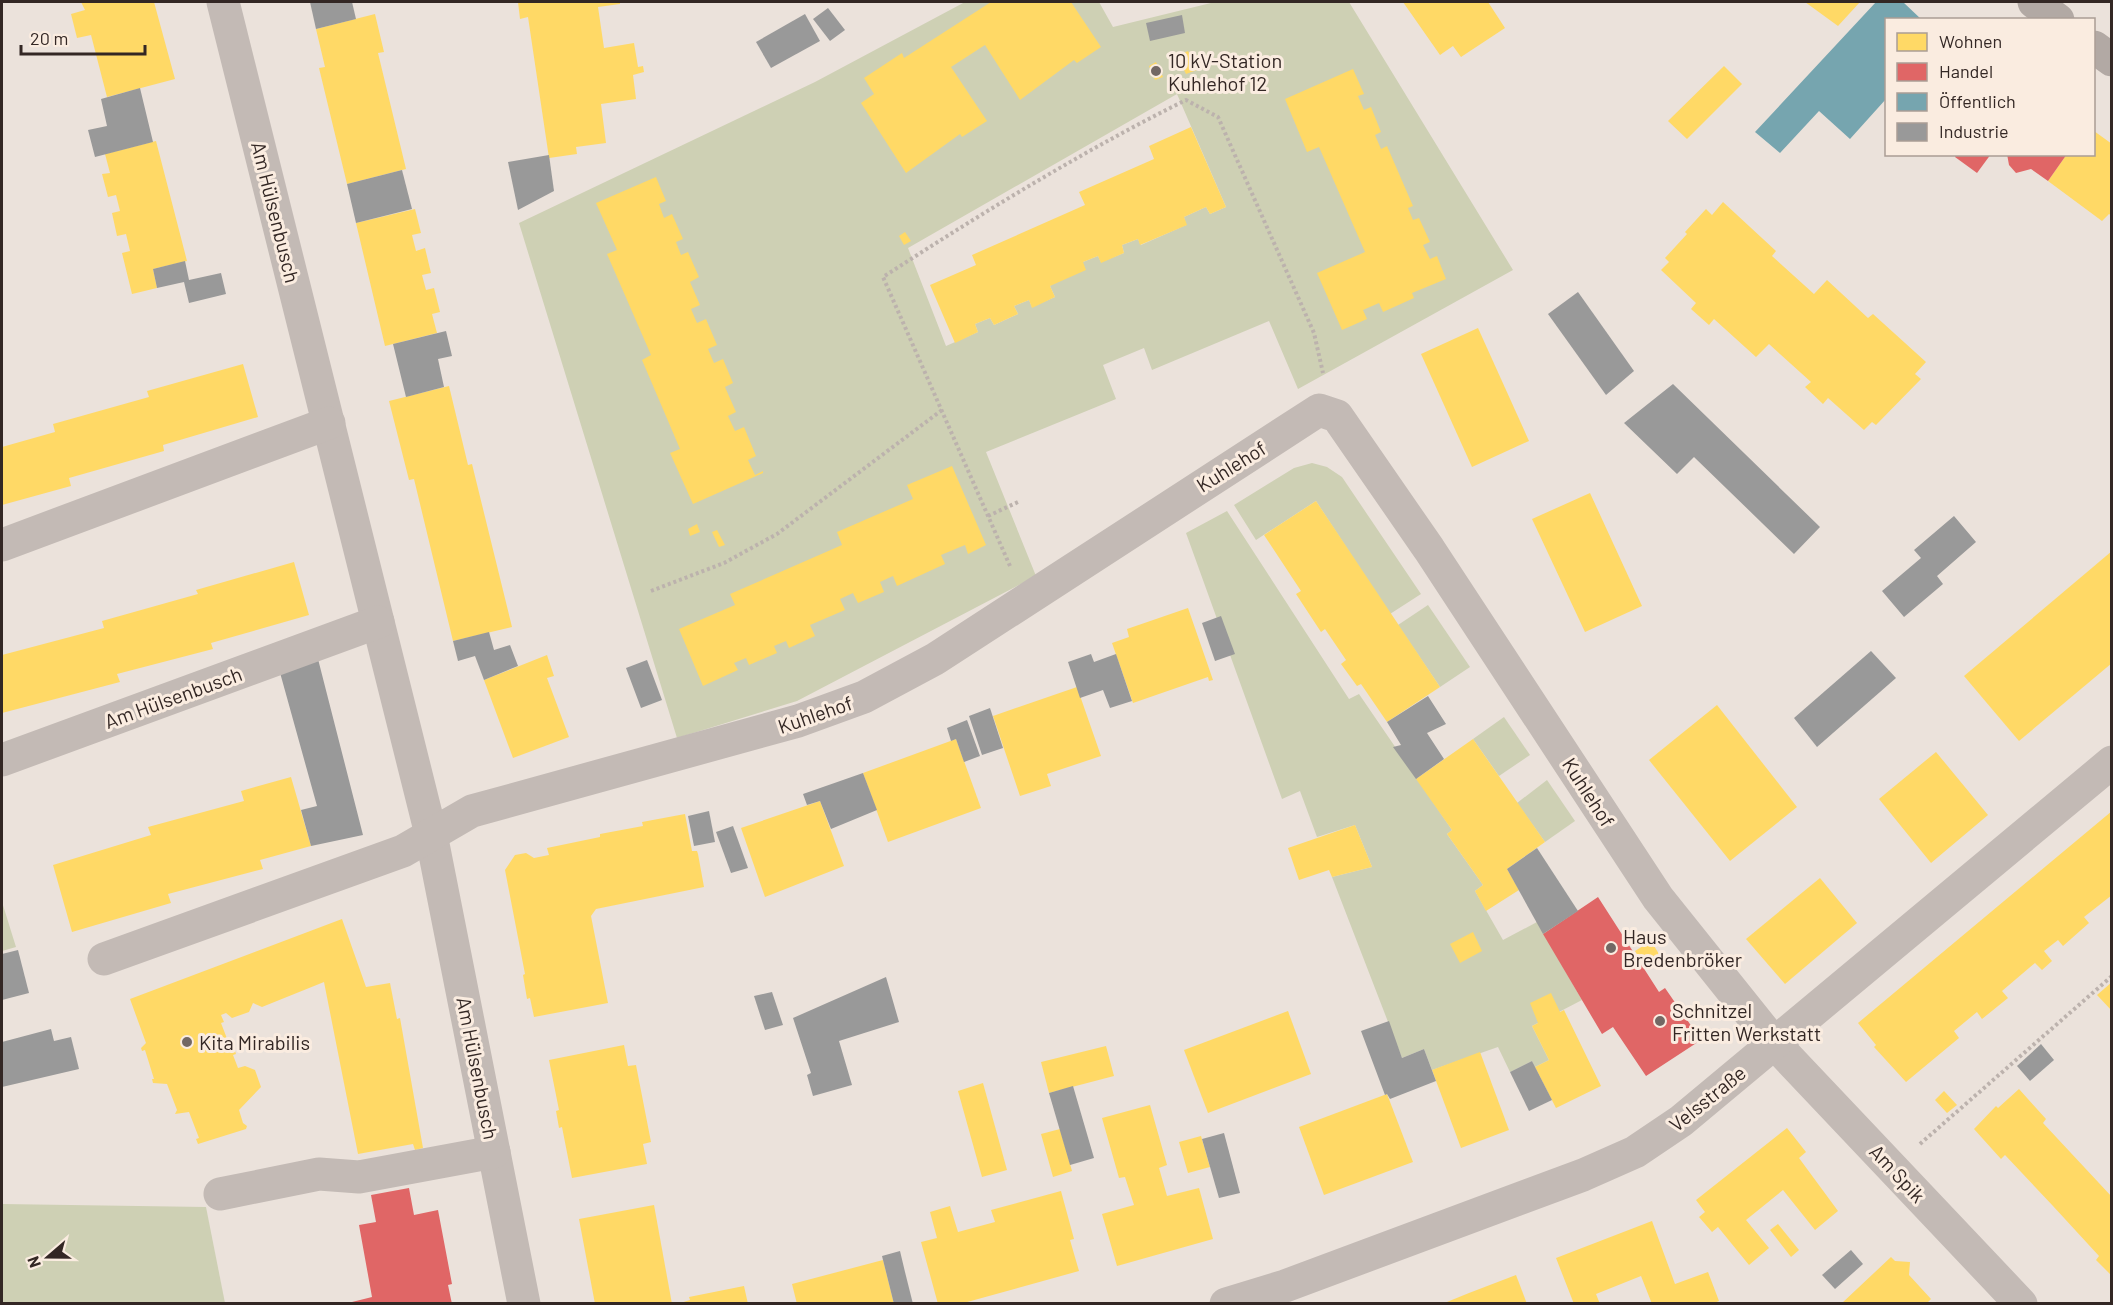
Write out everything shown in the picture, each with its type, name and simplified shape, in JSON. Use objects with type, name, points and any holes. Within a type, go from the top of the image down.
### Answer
[{"type":"main road","points":[[2034,2],[2055,18]]},
{"type":"main road","points":[[2095,48],[2112,60]]},
{"type":"street","name":"Am Hülsenbusch","points":[[223,2],[432,834],[524,1304]]},
{"type":"street","name":"Kuhlehof","points":[[432,834],[472,811],[798,722],[864,697],[935,659],[1319,410],[1337,416],[1429,549],[1658,898],[1774,1043]]},
{"type":"street","points":[[2,544],[329,423]]},
{"type":"street","name":"Am Hülsenbusch","points":[[2,760],[378,622]]},
{"type":"street","name":"Velsstraße","points":[[1226,1304],[1296,1282],[1583,1175],[1635,1152],[1682,1121],[2112,762]]},
{"type":"street","points":[[104,960],[403,851],[432,834]]},
{"type":"street","name":"Am Spik","points":[[1774,1043],[2021,1304]]},
{"type":"street","points":[[220,1194],[319,1174],[359,1177],[494,1152]]},
{"type":"path","points":[[1024,600],[883,277],[1008,196],[1121,132],[1186,100],[1218,117],[1314,333],[1325,381],[1319,410]]},
{"type":"path","points":[[651,591],[724,563],[777,534],[942,410]]},
{"type":"path","points":[[988,516],[1018,502]]},
{"type":"path","points":[[1893,1168],[2112,976]]},
{"type":"green space","points":[[965,2],[1099,2],[1113,27],[1215,2],[1349,2],[1513,270],[1298,389],[1269,321],[1152,370],[1144,348],[1103,365],[1116,399],[986,452],[1036,576],[797,701],[677,738],[519,223],[815,82]],"holes":[[[1177,94],[1226,207],[1210,214],[1206,207],[1184,217],[1186,225],[1141,245],[1138,239],[1122,245],[1124,253],[1101,262],[1098,256],[1083,262],[1050,286],[1055,297],[1032,307],[1029,300],[1014,306],[1018,314],[994,325],[990,318],[975,324],[978,332],[946,346],[908,248]]]},
{"type":"green space","points":[[1312,463],[1327,467],[1342,477],[1421,594],[1390,614],[1316,501],[1256,540],[1234,505],[1294,468]]},
{"type":"green space","points":[[1227,511],[1349,699],[1359,694],[1452,830],[1447,834],[1483,885],[1475,891],[1503,940],[1537,922],[1582,1000],[1532,1026],[1549,1060],[1535,1067],[1532,1061],[1510,1072],[1498,1047],[1432,1070],[1424,1049],[1402,1058],[1332,877],[1372,867],[1355,825],[1317,837],[1300,791],[1282,799],[1186,533]]},
{"type":"green space","points":[[1428,605],[1470,667],[1440,687],[1398,625]]},
{"type":"green space","points":[[1504,717],[1530,755],[1499,776],[1473,739]]},
{"type":"green space","points":[[1547,780],[1575,821],[1545,842],[1517,803]]},
{"type":"green space","points":[[2,902],[16,947],[2,951]]},
{"type":"green space","points":[[2,1204],[206,1207],[225,1303],[2,1303]]},
{"type":"building: Wohnen","points":[[81,2],[154,2],[175,79],[107,97],[91,35],[77,38],[71,14],[85,10]]},
{"type":"building: Wohnen","points":[[518,2],[620,2],[620,4],[598,7],[604,48],[634,43],[638,67],[643,66],[644,72],[633,75],[636,99],[601,104],[606,143],[576,147],[577,154],[549,158],[528,17],[520,19]]},
{"type":"building: Wohnen","points":[[991,2],[1071,2],[1101,47],[1077,63],[1074,60],[1020,100],[985,45],[951,67],[987,121],[962,137],[960,134],[906,173],[861,103],[874,94],[864,78],[902,53],[904,58]]},
{"type":"building: Wohnen","points":[[1403,2],[1488,2],[1505,28],[1461,57],[1453,46],[1440,55]]},
{"type":"building: Wohnen","points":[[1805,2],[1860,2],[1838,26]]},
{"type":"building: Wohnen","points":[[375,14],[384,52],[378,53],[406,169],[347,184],[319,68],[325,67],[316,29]]},
{"type":"building: Wohnen","points":[[1188,51],[1197,70],[1186,74],[1177,56]]},
{"type":"building: Wohnen","name":"10 kV-Station Kuhlehof 12","points":[[1156,62],[1163,77],[1155,80],[1149,66]]},
{"type":"building: Wohnen","points":[[1724,66],[1742,84],[1687,139],[1668,121]]},
{"type":"building: Wohnen","points":[[1353,69],[1364,94],[1358,96],[1364,110],[1371,107],[1381,132],[1375,135],[1381,149],[1387,146],[1413,206],[1408,208],[1413,220],[1419,218],[1430,242],[1423,245],[1430,259],[1437,256],[1446,279],[1412,293],[1414,298],[1383,312],[1379,303],[1363,310],[1367,319],[1342,330],[1317,273],[1365,252],[1319,147],[1307,152],[1285,99]]},
{"type":"building: Wohnen","points":[[1191,127],[1226,207],[1210,214],[1206,207],[1184,217],[1187,225],[1140,245],[1138,239],[1122,245],[1124,253],[1101,263],[1098,256],[1083,262],[1086,270],[1050,286],[1055,297],[1032,308],[1029,300],[1014,306],[1018,314],[994,325],[990,318],[975,324],[978,332],[955,343],[930,285],[976,265],[972,255],[1085,205],[1079,192],[1154,159],[1149,146]]},
{"type":"building: Wohnen","points":[[2095,132],[2112,144],[2112,216],[2109,214],[2102,221],[2048,181],[2066,156],[2095,156]]},
{"type":"building: Wohnen","points":[[156,141],[187,261],[153,269],[157,288],[132,294],[122,253],[130,251],[126,234],[117,236],[112,213],[120,211],[116,195],[108,197],[102,174],[110,173],[105,154]]},
{"type":"building: Wohnen","points":[[656,177],[666,201],[659,204],[664,218],[672,214],[683,239],[676,242],[681,255],[688,252],[699,277],[690,282],[700,305],[691,309],[697,323],[706,319],[717,345],[708,349],[714,363],[723,359],[733,383],[725,387],[736,412],[728,416],[735,431],[744,427],[756,456],[748,460],[755,475],[763,471],[763,473],[693,504],[670,453],[680,449],[642,360],[651,355],[607,254],[617,250],[596,203]]},
{"type":"building: Wohnen","points":[[1723,202],[1776,251],[1772,256],[1814,294],[1827,280],[1868,318],[1873,314],[1926,362],[1915,374],[1921,379],[1876,425],[1872,422],[1864,430],[1828,398],[1823,404],[1805,387],[1811,382],[1769,344],[1756,357],[1714,319],[1709,325],[1691,309],[1696,303],[1661,270],[1669,262],[1665,258],[1687,234],[1685,232],[1706,209],[1712,215]]},
{"type":"building: Wohnen","points":[[415,209],[421,233],[412,235],[416,251],[425,248],[431,273],[422,275],[426,290],[434,288],[440,312],[432,314],[437,333],[385,346],[356,223]]},
{"type":"building: Wohnen","points":[[905,232],[911,241],[904,245],[899,236]]},
{"type":"building: Wohnen","points":[[1478,328],[1529,441],[1472,467],[1421,354]]},
{"type":"building: Wohnen","points":[[243,364],[258,417],[163,445],[164,451],[69,478],[71,486],[2,505],[2,447],[55,432],[53,424],[149,397],[147,391]]},
{"type":"building: Wohnen","points":[[449,386],[468,465],[472,464],[512,627],[453,641],[414,479],[409,480],[389,401]]},
{"type":"building: Wohnen","points":[[952,466],[986,545],[968,554],[965,545],[941,555],[945,564],[897,586],[893,576],[880,582],[884,592],[858,603],[853,593],[840,599],[845,610],[810,625],[815,636],[789,648],[786,641],[774,646],[777,653],[749,665],[746,658],[734,663],[738,670],[703,686],[679,629],[735,605],[730,594],[842,545],[837,532],[913,499],[907,485]]},
{"type":"building: Wohnen","points":[[1590,493],[1642,606],[1585,632],[1532,519]]},
{"type":"building: Wohnen","points":[[1316,501],[1440,687],[1387,722],[1361,684],[1357,686],[1341,664],[1346,660],[1325,629],[1321,632],[1296,594],[1301,591],[1264,535]]},
{"type":"building: Wohnen","points":[[697,524],[700,532],[690,536],[688,529]]},
{"type":"building: Wohnen","points":[[717,530],[725,545],[719,547],[712,532]]},
{"type":"building: Wohnen","points":[[2112,551],[2112,663],[2019,741],[1964,676]]},
{"type":"building: Wohnen","points":[[294,562],[309,615],[211,643],[213,649],[117,674],[120,682],[2,713],[2,655],[104,628],[102,621],[198,594],[196,590]]},
{"type":"building: Wohnen","points":[[1188,608],[1213,680],[1209,681],[1208,677],[1133,703],[1112,643],[1129,637],[1127,629]]},
{"type":"building: Wohnen","points":[[547,655],[554,676],[547,678],[569,737],[513,758],[484,680]]},
{"type":"building: Wohnen","points":[[1077,687],[1101,756],[1047,774],[1051,786],[1020,796],[993,716]]},
{"type":"building: Wohnen","points":[[1717,705],[1797,807],[1730,861],[1649,760]]},
{"type":"building: Wohnen","points":[[956,739],[981,808],[888,842],[863,773]]},
{"type":"building: Wohnen","points":[[1473,739],[1545,842],[1507,869],[1519,890],[1486,911],[1475,891],[1483,885],[1447,834],[1452,830],[1416,779]]},
{"type":"building: Wohnen","points":[[1936,752],[1988,815],[1931,863],[1879,799]]},
{"type":"building: Wohnen","points":[[291,777],[311,846],[260,860],[263,869],[168,894],[171,903],[72,932],[53,865],[151,835],[148,827],[244,801],[241,791]]},
{"type":"building: Wohnen","points":[[820,801],[844,866],[765,897],[741,828]]},
{"type":"building: Wohnen","points":[[2112,811],[2112,895],[2084,917],[2089,923],[2063,946],[2058,940],[2044,951],[2052,961],[2042,970],[2035,963],[2002,991],[2008,998],[1982,1019],[1977,1012],[1954,1031],[1959,1038],[1906,1082],[1874,1047],[1876,1045],[1858,1023]]},
{"type":"building: Wohnen","points":[[685,814],[692,851],[697,851],[704,887],[596,909],[591,916],[608,1003],[534,1017],[530,998],[527,999],[523,975],[525,974],[505,870],[515,855],[526,853],[534,858],[549,855],[547,848],[600,837],[600,834],[643,826],[642,822]]},
{"type":"building: Wohnen","points":[[1355,825],[1372,867],[1332,877],[1329,870],[1299,880],[1288,848]]},
{"type":"building: Wohnen","points":[[1820,878],[1857,923],[1785,984],[1746,939]]},
{"type":"building: Wohnen","points":[[342,919],[366,987],[390,983],[397,1019],[400,1018],[423,1148],[415,1150],[413,1144],[358,1154],[324,982],[262,1007],[253,1003],[249,1012],[232,1018],[226,1013],[221,1015],[224,1022],[221,1023],[231,1049],[234,1048],[236,1054],[233,1055],[238,1068],[245,1066],[255,1070],[261,1087],[239,1110],[243,1123],[247,1126],[246,1129],[198,1144],[196,1139],[199,1138],[189,1112],[175,1114],[177,1110],[167,1084],[153,1083],[152,1079],[154,1079],[145,1050],[142,1051],[141,1048],[146,1043],[130,999]]},
{"type":"building: Wohnen","points":[[1473,932],[1482,951],[1460,963],[1450,944]]},
{"type":"building: Wohnen","points":[[1651,941],[1659,954],[1643,965],[1635,951]]},
{"type":"building: Wohnen","points":[[2112,982],[2112,1011],[2097,995]]},
{"type":"building: Wohnen","points":[[1551,993],[1560,1012],[1564,1010],[1601,1086],[1556,1108],[1535,1067],[1549,1060],[1532,1026],[1538,1023],[1530,1003]]},
{"type":"building: Wohnen","points":[[1288,1011],[1311,1074],[1208,1113],[1184,1050]]},
{"type":"building: Wohnen","points":[[624,1045],[628,1066],[636,1065],[651,1142],[643,1144],[647,1164],[572,1178],[562,1127],[559,1128],[556,1111],[559,1110],[549,1060]]},
{"type":"building: Wohnen","points":[[1106,1046],[1114,1076],[1049,1093],[1041,1062]]},
{"type":"building: Wohnen","points":[[1480,1052],[1509,1130],[1461,1148],[1432,1070]]},
{"type":"building: Wohnen","points":[[983,1083],[1007,1170],[982,1177],[958,1091]]},
{"type":"building: Wohnen","points":[[2019,1089],[2046,1119],[2043,1123],[2112,1197],[2112,1276],[2096,1260],[2099,1256],[2053,1206],[2005,1155],[2001,1159],[1974,1129],[1996,1106],[1998,1108]]},
{"type":"building: Wohnen","points":[[1944,1091],[1957,1105],[1947,1113],[1935,1100]]},
{"type":"building: Wohnen","points":[[1387,1094],[1413,1162],[1324,1195],[1299,1127]]},
{"type":"building: Wohnen","points":[[1150,1105],[1167,1165],[1159,1168],[1167,1196],[1199,1188],[1213,1239],[1117,1266],[1102,1214],[1134,1205],[1125,1177],[1119,1178],[1102,1118]]},
{"type":"building: Wohnen","points":[[1787,1128],[1806,1152],[1799,1158],[1838,1211],[1815,1230],[1783,1190],[1746,1220],[1769,1248],[1749,1265],[1718,1227],[1712,1232],[1699,1217],[1705,1212],[1696,1200]]},
{"type":"building: Wohnen","points":[[1060,1129],[1072,1171],[1053,1177],[1041,1134]]},
{"type":"building: Wohnen","points":[[1201,1136],[1210,1167],[1188,1173],[1179,1142]]},
{"type":"building: Wohnen","points":[[1061,1191],[1074,1239],[1070,1240],[1079,1271],[960,1304],[938,1304],[921,1242],[937,1238],[930,1212],[950,1206],[958,1232],[995,1222],[991,1210]]},
{"type":"building: Wohnen","points":[[654,1205],[672,1304],[595,1304],[579,1219]]},
{"type":"building: Wohnen","points":[[1652,1221],[1675,1284],[1708,1272],[1719,1301],[1712,1304],[1652,1304],[1641,1276],[1596,1294],[1600,1304],[1574,1304],[1556,1258]]},
{"type":"building: Wohnen","points":[[1778,1224],[1799,1250],[1791,1257],[1770,1230]]},
{"type":"building: Wohnen","points":[[1891,1257],[1895,1261],[1910,1262],[1909,1275],[1931,1299],[1926,1304],[1841,1304]]},
{"type":"building: Wohnen","points":[[883,1260],[894,1304],[797,1304],[792,1284]]},
{"type":"building: Wohnen","points":[[1516,1275],[1527,1304],[1442,1304],[1469,1293]]},
{"type":"building: Wohnen","points":[[744,1286],[748,1304],[677,1304],[690,1300],[689,1297]]},
{"type":"building: Handel","points":[[1955,156],[1990,156],[1977,173]]},
{"type":"building: Handel","points":[[2007,156],[2066,156],[2048,181],[2031,169],[2016,173],[2009,165]]},
{"type":"building: Handel","points":[[1598,897],[1659,992],[1665,988],[1701,1040],[1646,1076],[1613,1027],[1602,1034],[1543,934]]},
{"type":"building: Handel","points":[[409,1188],[414,1215],[438,1210],[452,1284],[448,1285],[452,1304],[344,1304],[372,1297],[359,1225],[376,1222],[371,1195]]},
{"type":"building: Öffentlich","points":[[1876,2],[1903,2],[1920,18],[1885,18],[1885,100],[1850,139],[1819,111],[1780,153],[1755,132]]},
{"type":"building: Industrie","points":[[310,2],[352,2],[356,19],[316,29]]},
{"type":"building: Industrie","points":[[828,8],[845,30],[830,41],[813,19]]},
{"type":"building: Industrie","points":[[805,14],[820,41],[771,68],[756,42]]},
{"type":"building: Industrie","points":[[1182,15],[1185,33],[1150,41],[1146,23]]},
{"type":"building: Industrie","points":[[140,88],[153,142],[95,157],[88,130],[107,126],[101,99]]},
{"type":"building: Industrie","points":[[549,155],[554,191],[518,210],[508,162]]},
{"type":"building: Industrie","points":[[402,170],[412,209],[356,223],[347,184]]},
{"type":"building: Industrie","points":[[185,261],[189,280],[221,273],[226,294],[189,303],[184,282],[157,288],[153,269]]},
{"type":"building: Industrie","points":[[1578,292],[1634,371],[1606,395],[1548,314]]},
{"type":"building: Industrie","points":[[446,331],[452,356],[438,359],[444,387],[406,397],[393,344]]},
{"type":"building: Industrie","points":[[1673,384],[1820,527],[1794,554],[1694,457],[1677,474],[1624,423]]},
{"type":"building: Industrie","points":[[1954,516],[1976,542],[1937,576],[1943,584],[1904,617],[1882,591],[1921,558],[1914,550]]},
{"type":"building: Industrie","points":[[1221,616],[1235,654],[1215,661],[1202,623]]},
{"type":"building: Industrie","points":[[489,632],[494,650],[510,645],[518,666],[484,680],[475,656],[458,661],[453,641]]},
{"type":"building: Industrie","points":[[1871,651],[1896,678],[1817,747],[1794,718]]},
{"type":"building: Industrie","points":[[1091,654],[1094,662],[1116,654],[1132,701],[1110,708],[1103,690],[1080,698],[1068,662]]},
{"type":"building: Industrie","points":[[318,659],[363,835],[311,846],[301,810],[317,806],[279,669]]},
{"type":"building: Industrie","points":[[647,660],[662,700],[641,708],[626,668]]},
{"type":"building: Industrie","points":[[1428,696],[1446,724],[1427,733],[1444,759],[1416,779],[1393,747],[1401,745],[1387,722]]},
{"type":"building: Industrie","points":[[990,708],[1003,748],[982,755],[969,716]]},
{"type":"building: Industrie","points":[[967,720],[980,756],[964,762],[956,739],[951,741],[947,728]]},
{"type":"building: Industrie","points":[[863,773],[877,810],[831,829],[820,801],[807,805],[803,794]]},
{"type":"building: Industrie","points":[[709,811],[715,842],[694,846],[688,816]]},
{"type":"building: Industrie","points":[[733,826],[748,868],[731,873],[716,832]]},
{"type":"building: Industrie","points":[[1537,848],[1578,911],[1543,934],[1507,869]]},
{"type":"building: Industrie","points":[[18,950],[29,993],[2,1000],[2,954]]},
{"type":"building: Industrie","points":[[886,977],[899,1022],[839,1041],[852,1085],[813,1096],[807,1075],[811,1073],[793,1018]]},
{"type":"building: Industrie","points":[[772,992],[783,1025],[765,1030],[754,996]]},
{"type":"building: Industrie","points":[[1389,1021],[1402,1058],[1424,1049],[1436,1081],[1390,1099],[1387,1094],[1385,1095],[1361,1031]]},
{"type":"building: Industrie","points":[[51,1029],[54,1041],[71,1037],[79,1069],[2,1087],[2,1042]]},
{"type":"building: Industrie","points":[[2041,1044],[2054,1060],[2030,1081],[2017,1066]]},
{"type":"building: Industrie","points":[[1532,1061],[1552,1100],[1529,1111],[1510,1072]]},
{"type":"building: Industrie","points":[[1073,1086],[1094,1158],[1070,1165],[1049,1093]]},
{"type":"building: Industrie","points":[[1224,1133],[1240,1193],[1219,1198],[1202,1139]]},
{"type":"building: Industrie","points":[[1851,1250],[1863,1264],[1835,1289],[1822,1275]]},
{"type":"building: Industrie","points":[[900,1251],[913,1304],[894,1304],[882,1256]]},
{"type":"place","name":"10 kV-Station Kuhlehof 12","points":[[1156,71]]},
{"type":"place","name":"Haus Bredenbröker","points":[[1611,948]]},
{"type":"place","name":"Schnitzel Fritten Werkstatt","points":[[1660,1021]]},
{"type":"place","name":"Kita Mirabilis","points":[[187,1042]]}]
